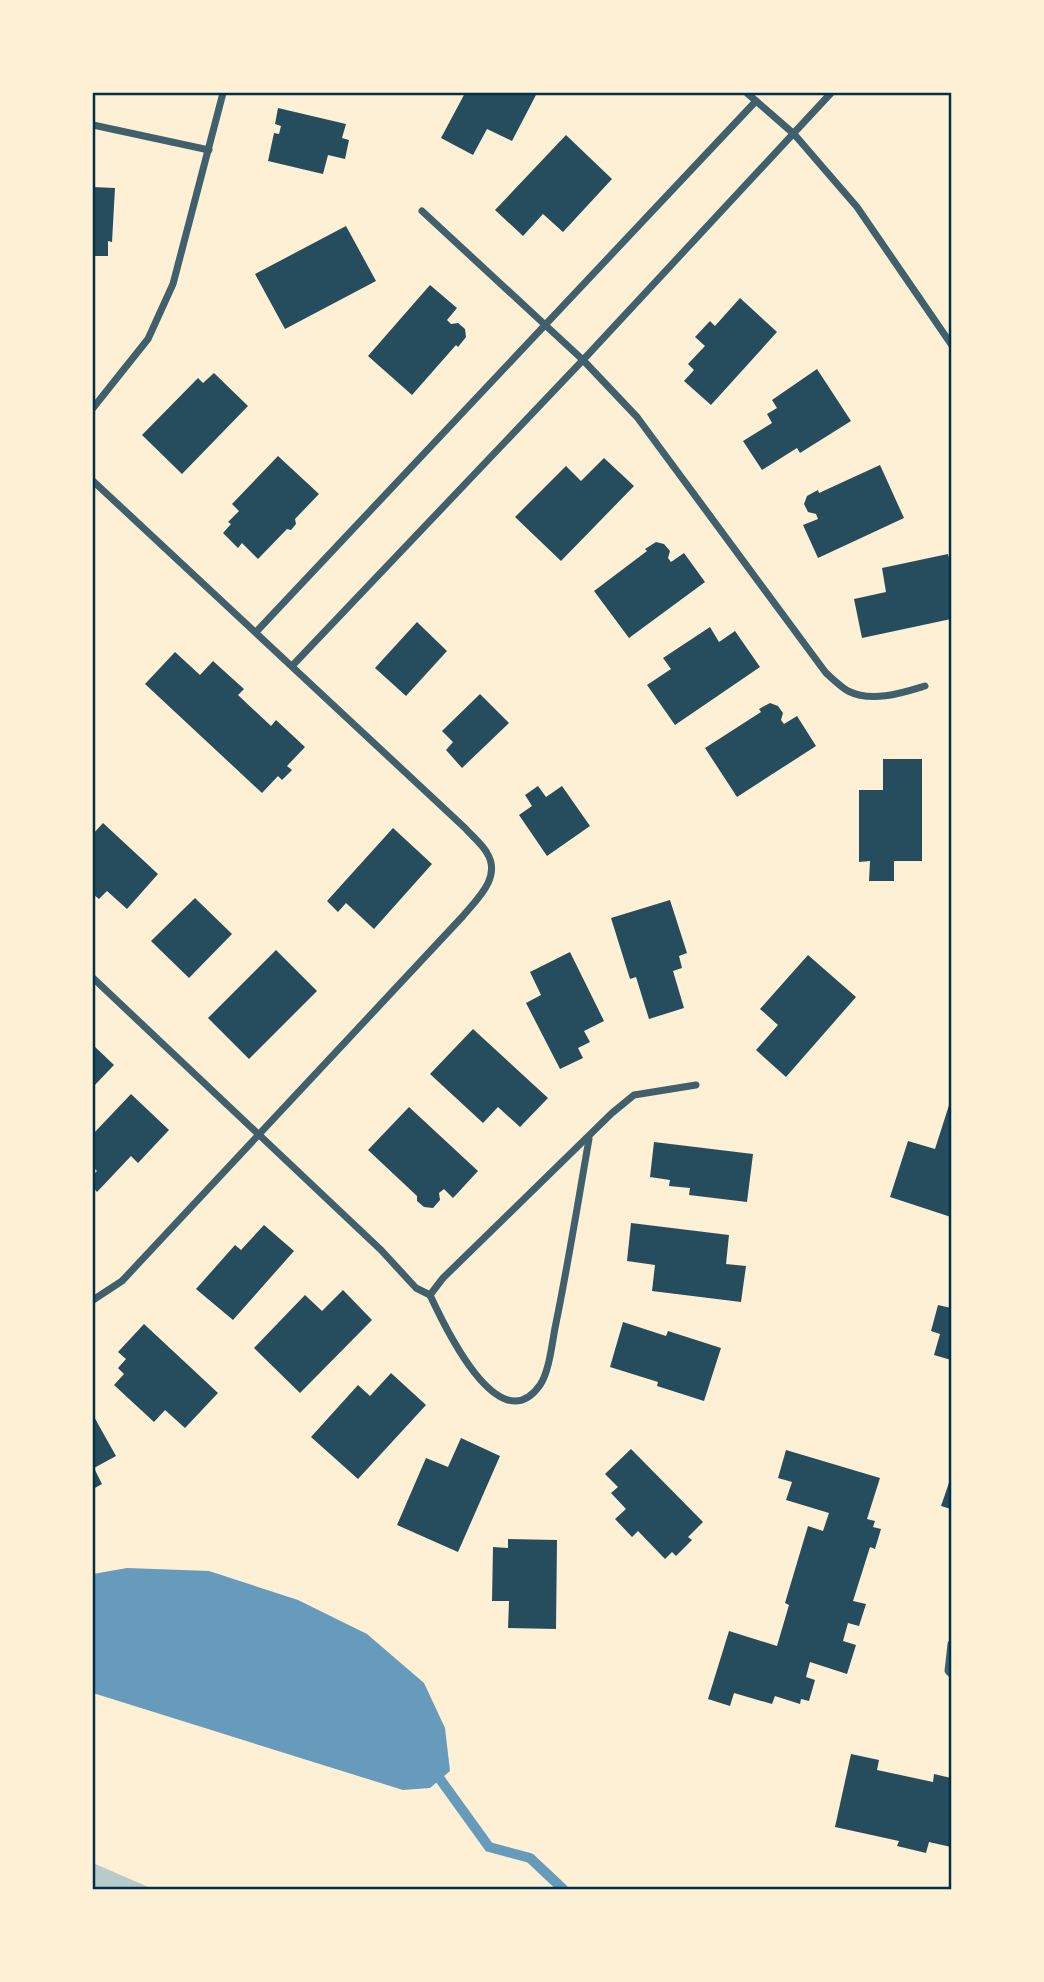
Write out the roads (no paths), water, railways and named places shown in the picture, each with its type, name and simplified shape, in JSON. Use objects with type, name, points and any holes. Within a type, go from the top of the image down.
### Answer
[{"type":"street","points":[[93,408],[148,339],[173,284],[223,93]]},
{"type":"street","points":[[747,93],[794,134],[858,207],[951,344]]},
{"type":"street","points":[[292,666],[583,360],[831,93]]},
{"type":"street","points":[[256,632],[756,101]]},
{"type":"street","points":[[93,125],[209,150]]},
{"type":"street","points":[[422,211],[583,360],[637,417],[826,673],[849,691],[875,696],[900,694],[925,686]]},
{"type":"street","points":[[93,481],[465,828],[488,854],[493,869],[487,887],[463,916],[122,1281],[93,1300]]},
{"type":"street","points":[[93,978],[381,1250],[416,1288],[430,1295],[452,1342],[483,1385],[506,1400],[523,1399],[540,1385],[548,1360],[564,1287],[589,1137]]},
{"type":"street","points":[[430,1295],[443,1278],[612,1113],[634,1096],[696,1085]]},
{"type":"street","points":[[949,1673],[951,1644]]},
{"type":"water","points":[[127,1568],[209,1571],[298,1600],[367,1634],[424,1683],[445,1728],[450,1771],[430,1788],[403,1790],[93,1693],[93,1574]]},
{"type":"waterway","points":[[427,1772],[440,1779],[489,1847],[530,1858],[563,1889]]}]
